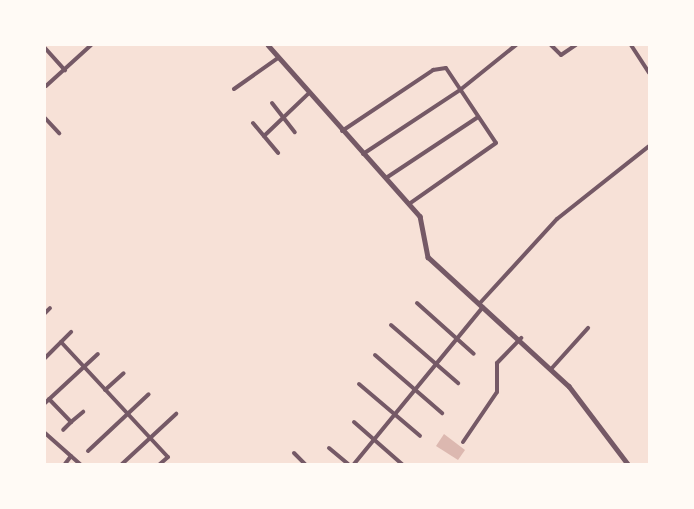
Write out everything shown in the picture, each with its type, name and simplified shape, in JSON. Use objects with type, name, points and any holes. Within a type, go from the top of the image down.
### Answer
[{"type":"street","points":[[49,45],[45,48],[65,70]]},
{"type":"street","points":[[46,87],[91,45]]},
{"type":"street","points":[[268,45],[308,94],[386,178],[422,221],[428,257],[552,368],[628,464]]},
{"type":"street","points":[[363,154],[460,90],[516,45]]},
{"type":"street","points":[[551,45],[561,55],[576,45]]},
{"type":"street","points":[[631,45],[649,73]]},
{"type":"street","points":[[234,90],[278,58]]},
{"type":"street","points":[[342,131],[433,70],[446,68],[496,143],[409,204]]},
{"type":"street","points":[[264,136],[308,94]]},
{"type":"street","points":[[272,103],[295,132]]},
{"type":"street","points":[[386,178],[478,117]]},
{"type":"street","points":[[45,118],[59,133]]},
{"type":"street","points":[[253,123],[278,153]]},
{"type":"street","points":[[354,464],[457,340],[482,304],[557,219],[649,146]]},
{"type":"street","points":[[417,303],[474,354]]},
{"type":"street","points":[[45,313],[50,308]]},
{"type":"street","points":[[391,325],[458,383]]},
{"type":"street","points":[[552,368],[588,328]]},
{"type":"street","points":[[45,358],[71,332]]},
{"type":"street","points":[[463,442],[497,392],[497,363],[522,339]]},
{"type":"street","points":[[61,342],[168,457],[160,464]]},
{"type":"street","points":[[71,422],[47,401],[99,354]]},
{"type":"street","points":[[375,355],[442,413]]},
{"type":"street","points":[[105,390],[124,373]]},
{"type":"street","points":[[359,384],[420,436]]},
{"type":"street","points":[[88,451],[149,394]]},
{"type":"street","points":[[63,430],[83,412]]},
{"type":"street","points":[[122,464],[176,414]]},
{"type":"street","points":[[354,422],[402,464]]},
{"type":"street","points":[[45,434],[80,464]]},
{"type":"street","points":[[329,448],[348,464]]},
{"type":"street","points":[[294,453],[305,464]]},
{"type":"street","points":[[65,464],[71,456]]},
{"type":"shaded area","points":[[444,434],[465,450],[458,460],[436,446]]}]
